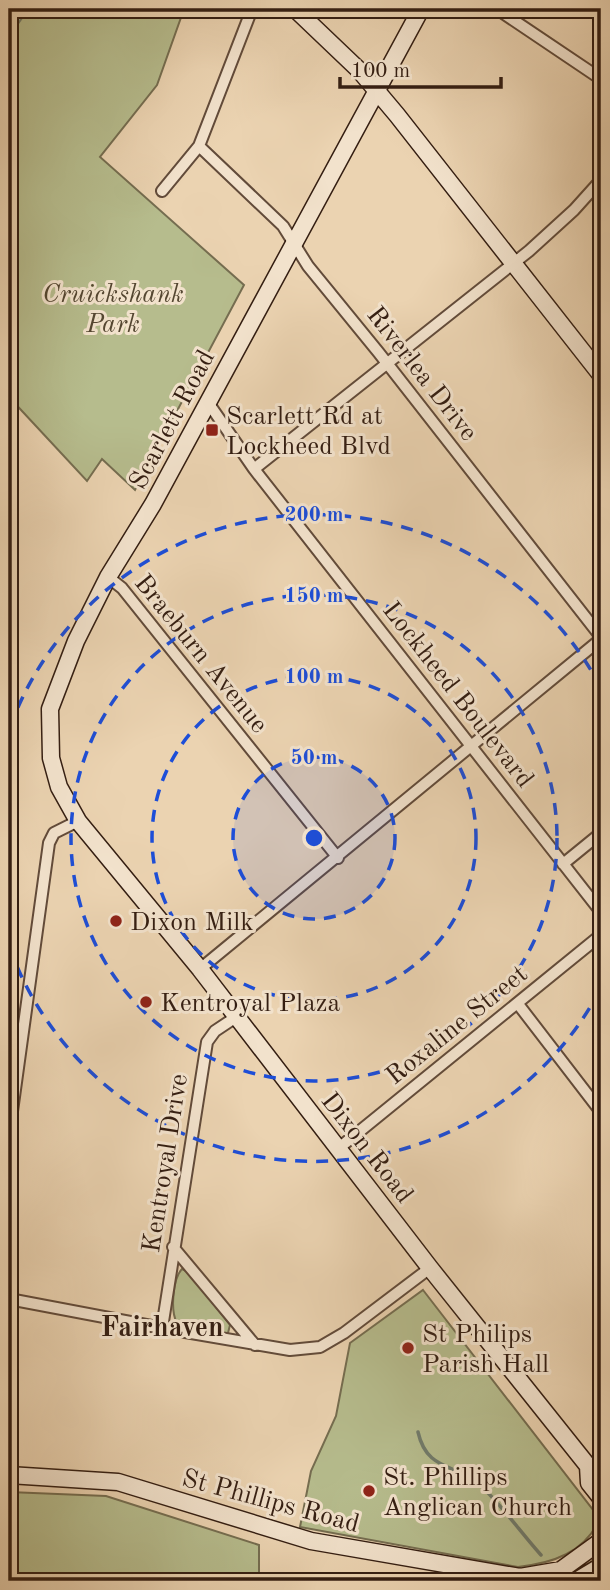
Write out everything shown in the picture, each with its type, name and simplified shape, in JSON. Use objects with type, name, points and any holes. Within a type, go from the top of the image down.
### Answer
[{"type":"main road","points":[[295,9],[360,71],[601,375]]},
{"type":"main road","name":"Scarlett Road","points":[[108,858],[78,821],[59,787],[51,758],[50,709],[76,640],[108,578],[153,504],[421,9]]},
{"type":"main road","name":"Dixon Road","points":[[108,858],[200,969],[430,1268],[595,1469],[589,1483],[601,1498]]},
{"type":"main road","name":"St Phillips Road","points":[[9,1475],[118,1482],[311,1541],[523,1579],[563,1576],[601,1541]]},
{"type":"main road","points":[[576,1581],[601,1566]]},
{"type":"street","points":[[162,191],[200,146],[252,9]]},
{"type":"street","points":[[497,9],[601,79]]},
{"type":"street","name":"Riverlea Drive","points":[[200,146],[283,226],[308,266],[388,364],[601,638]]},
{"type":"street","points":[[254,469],[513,263],[574,210],[601,180]]},
{"type":"street","name":"Lockheed Boulevard","points":[[207,401],[254,469],[601,912]]},
{"type":"street","name":"Braeburn Avenue","points":[[108,578],[122,588],[338,858]]},
{"type":"street","points":[[200,969],[338,858],[601,638]]},
{"type":"street","points":[[9,1133],[49,843],[54,833],[78,821]]},
{"type":"street","points":[[563,864],[601,833]]},
{"type":"street","name":"Roxaline Street","points":[[339,1148],[601,935]]},
{"type":"street","points":[[518,1004],[601,1112]]},
{"type":"street","name":"Kentroyal Drive","points":[[162,1328],[208,1042],[215,1031],[236,1017]]},
{"type":"street","points":[[173,1247],[255,1345]]},
{"type":"street","points":[[9,1299],[290,1350],[320,1347],[344,1333],[430,1268]]},
{"type":"green space","name":"Cruickshank Park","points":[[9,9],[184,9],[157,85],[100,157],[244,285],[135,490],[102,459],[87,481],[9,397]]},
{"type":"green space","points":[[182,1269],[188,1272],[230,1325],[228,1333],[177,1323],[174,1295],[176,1280]]},
{"type":"green space","points":[[423,1290],[600,1519],[585,1540],[566,1554],[543,1563],[518,1567],[300,1527],[311,1471],[336,1416],[350,1343]]},
{"type":"green space","points":[[9,1492],[106,1496],[259,1545],[259,1581],[9,1581]]},
{"type":"shaded area","points":[[9,9],[27,11],[15,28],[9,53]]},
{"type":"waterway","points":[[418,1432],[428,1454],[435,1461],[480,1485],[541,1555]]},
{"type":"place","name":"Scarlett Rd at Lockheed Blvd","points":[[212,430]]},
{"type":"place","name":"Dixon Milk","points":[[116,921]]},
{"type":"place","name":"Kentroyal Plaza","points":[[146,1002]]},
{"type":"place","name":"St Philips Parish Hall","points":[[408,1348]]},
{"type":"place","name":"St. Phillips Anglican Church","points":[[369,1491]]},
{"type":"district","name":"Fairhaven","points":[[162,1326]]}]
